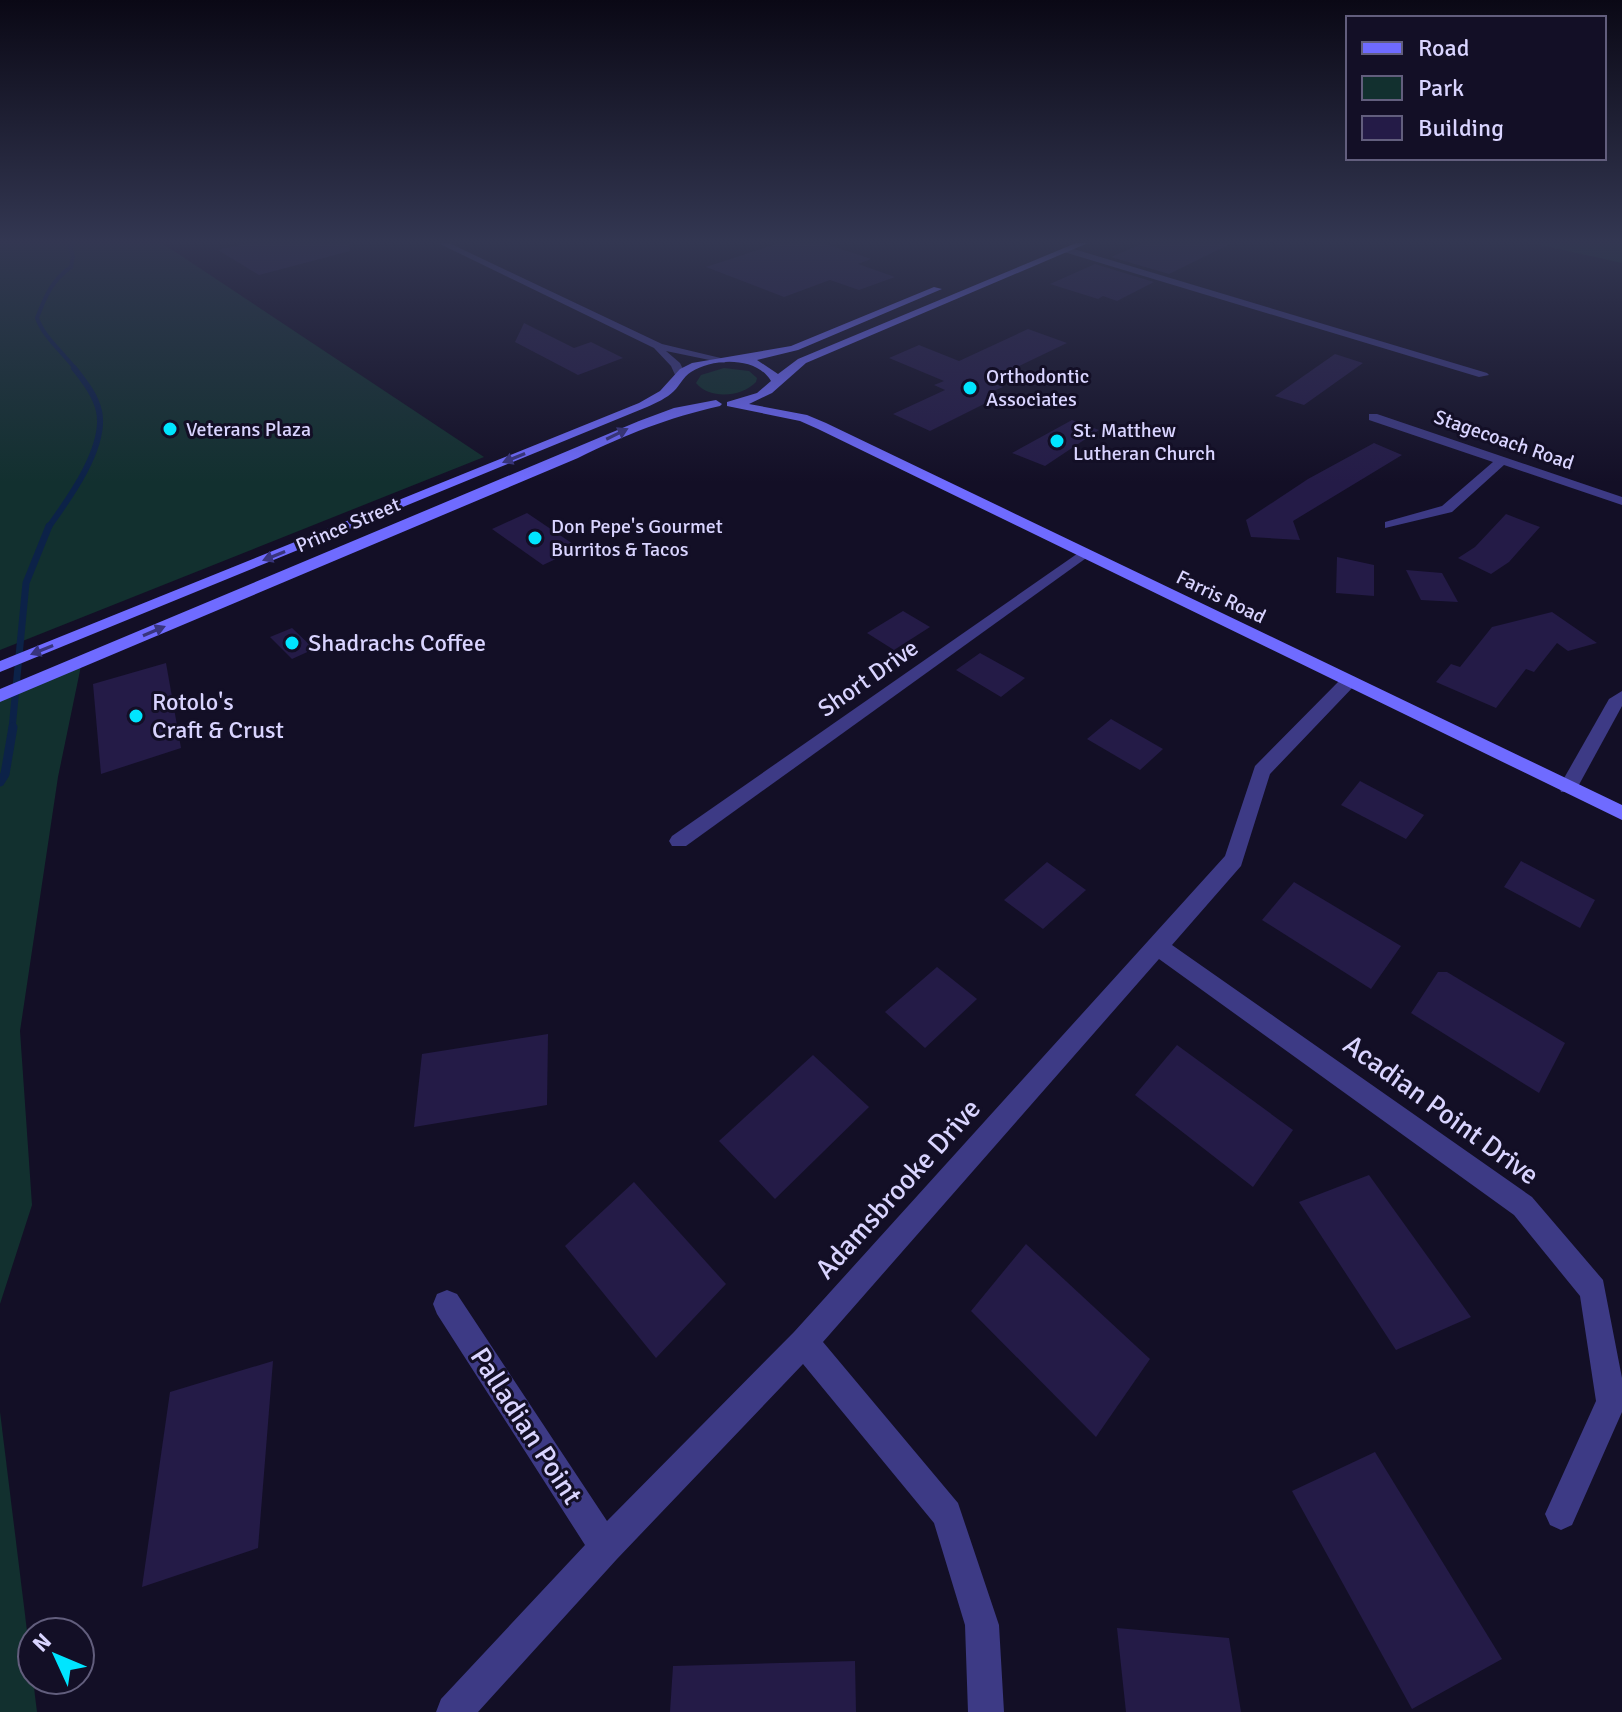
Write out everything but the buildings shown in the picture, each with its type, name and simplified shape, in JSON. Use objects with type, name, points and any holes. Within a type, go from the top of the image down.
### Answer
[{"type":"main road","points":[[730,360],[794,348],[855,323]]},
{"type":"main road","points":[[723,404],[757,399],[802,361],[893,323]]},
{"type":"main road","points":[[730,360],[763,366],[774,373],[776,384]]},
{"type":"main road","name":"Prince Street","points":[[0,667],[643,405],[681,387],[700,364],[730,360]]},
{"type":"main road","name":"Farris Road","points":[[776,384],[785,398],[803,413],[803,418]]},
{"type":"main road","name":"Farris Road","points":[[681,387],[723,404],[803,418],[1622,813]]},
{"type":"main road","name":"Prince Street","points":[[0,696],[574,455],[654,418],[677,410],[723,404]]},
{"type":"street","points":[[610,323],[659,346],[730,360]]},
{"type":"street","points":[[1314,323],[1483,375]]},
{"type":"street","points":[[659,346],[660,351],[676,365],[681,387]]},
{"type":"street","name":"Stagecoach Road","points":[[1373,417],[1622,501]]},
{"type":"street","points":[[1390,525],[1447,509],[1502,460]]},
{"type":"street","name":"Short Drive","points":[[679,841],[1084,553]]},
{"type":"street","name":"Adamsbrooke Drive","points":[[454,1712],[605,1547],[804,1342],[1234,860],[1262,771],[1349,681]]},
{"type":"street","points":[[1568,787],[1615,703],[1622,697]]},
{"type":"street","name":"Acadian Point Drive","points":[[1158,947],[1523,1206],[1593,1290],[1611,1402],[1561,1514]]},
{"type":"street","name":"Palladian Point","points":[[447,1304],[605,1547]]},
{"type":"street","points":[[804,1342],[947,1514],[982,1625],[986,1712]]},
{"type":"green space","points":[[0,323],[282,323],[484,457],[0,650]]},
{"type":"green space","points":[[724,368],[749,371],[757,378],[756,382],[743,391],[726,394],[709,392],[696,383],[701,375]]},
{"type":"green space","points":[[82,661],[58,777],[20,1031],[32,1205],[0,1304],[0,696]]},
{"type":"green space","points":[[0,1412],[25,1616],[16,1616],[16,1696],[35,1696],[37,1712],[0,1712]]},
{"type":"waterway","points":[[39,323],[76,370]]},
{"type":"waterway","points":[[48,527],[84,472],[92,456],[100,425],[95,399],[74,368]]},
{"type":"waterway","points":[[12,729],[26,583],[48,527]]},
{"type":"waterway","points":[[0,782],[5,774],[13,727]]},
{"type":"place","name":"Orthodontic Associates","points":[[970,388]]},
{"type":"place","name":"Veterans Plaza","points":[[170,429]]},
{"type":"place","name":"St. Matthew Lutheran Church","points":[[1057,441]]},
{"type":"place","name":"Don Pepe's Gourmet Burritos & Tacos","points":[[535,538]]},
{"type":"place","name":"Shadrachs Coffee","points":[[292,643]]},
{"type":"place","name":"Rotolo's Craft & Crust","points":[[136,716]]}]
